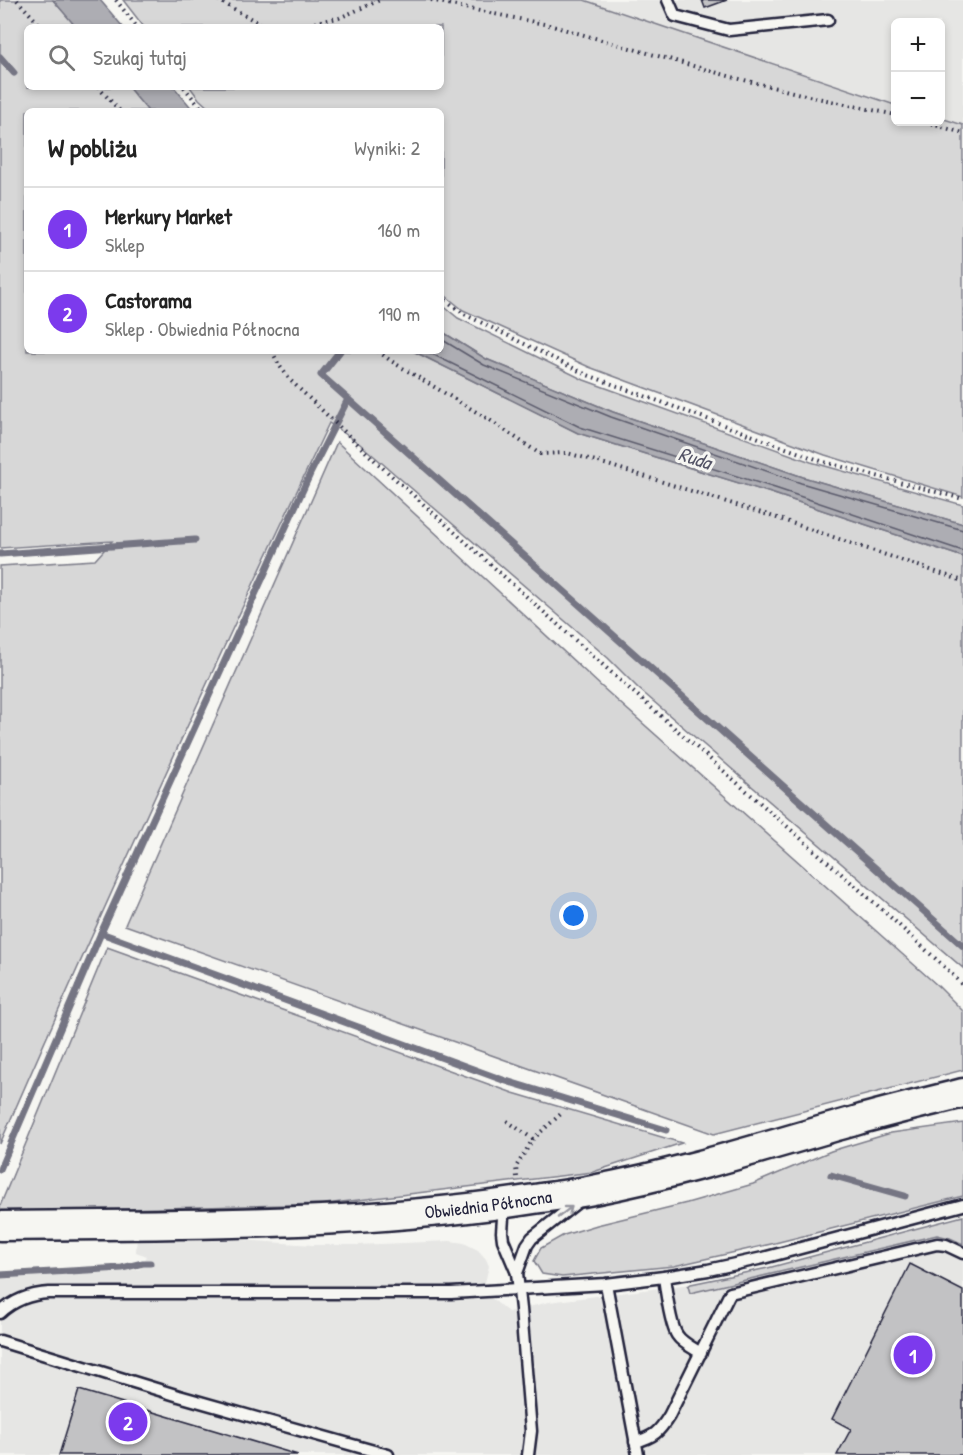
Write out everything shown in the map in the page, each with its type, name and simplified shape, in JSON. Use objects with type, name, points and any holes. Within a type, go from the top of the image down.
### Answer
[{"type":"main road","name":"Obwiednia Północna","points":[[0,1226],[330,1220],[405,1215],[512,1203],[592,1191],[681,1170],[860,1119],[963,1093]]},
{"type":"lane","points":[[668,0],[675,16],[729,30],[828,20]]},
{"type":"lane","points":[[517,1273],[527,1245],[532,1238],[592,1191]]},
{"type":"lane","points":[[512,1203],[502,1232],[503,1240],[517,1273],[519,1289],[531,1431],[528,1455]]},
{"type":"lane","points":[[0,1313],[23,1298],[49,1293],[451,1293],[606,1284],[708,1270],[763,1258],[963,1205]]},
{"type":"lane","points":[[635,1442],[653,1436],[669,1416],[730,1293],[937,1244],[946,1245],[963,1253]]},
{"type":"lane","points":[[664,1277],[673,1327],[683,1342],[701,1353]]},
{"type":"lane","points":[[606,1284],[638,1455]]},
{"type":"lane","points":[[0,1341],[179,1396],[388,1455]]},
{"type":"path","points":[[17,0],[39,24]]},
{"type":"path","points":[[116,0],[135,24]]},
{"type":"path","points":[[218,0],[261,24]]},
{"type":"path","points":[[311,24],[339,18],[380,0]]},
{"type":"path","points":[[431,0],[549,25],[732,77],[891,114]]},
{"type":"path","points":[[101,90],[117,108]]},
{"type":"path","points":[[186,90],[202,108]]},
{"type":"path","points":[[939,126],[963,133]]},
{"type":"path","points":[[444,298],[462,313],[585,374],[824,462],[963,500]]},
{"type":"path","points":[[274,354],[290,380],[384,469],[631,690],[877,905],[950,972],[963,987]]},
{"type":"path","points":[[382,354],[540,454],[567,453],[578,456],[765,514],[963,581]]},
{"type":"path","points":[[512,1203],[516,1167],[533,1139],[563,1112]]},
{"type":"path","points":[[507,1121],[533,1139]]},
{"type":"shaded area","points":[[0,0],[53,0],[74,24],[24,24],[24,90],[130,90],[146,108],[24,108],[24,354],[419,354],[578,433],[774,494],[963,557],[963,968],[639,689],[608,658],[360,444],[329,423],[162,782],[0,1144],[0,566],[95,560],[112,541],[0,548]]},
{"type":"shaded area","points":[[123,0],[584,0],[891,104],[891,126],[945,126],[945,119],[963,125],[963,497],[825,455],[589,367],[463,310],[444,294],[444,108],[209,108],[192,90],[444,90],[444,24],[142,24]]},
{"type":"shaded area","points":[[584,0],[963,0],[963,125],[945,119],[945,18],[891,18],[891,104]]},
{"type":"shaded area","points":[[444,306],[458,318],[584,380],[811,462],[963,505],[963,524],[803,477],[613,412],[486,359],[444,333]]},
{"type":"shaded area","points":[[337,442],[602,687],[938,986],[963,1011],[963,1070],[714,1134],[125,925]]},
{"type":"shaded area","points":[[107,947],[513,1093],[682,1143],[593,1172],[325,1204],[0,1212],[0,1206]]},
{"type":"shaded area","points":[[963,1123],[963,1196],[674,1266],[562,1277],[542,1274],[534,1261],[541,1248],[564,1235],[753,1184],[831,1151],[891,1133]]},
{"type":"shaded area","points":[[963,1216],[963,1455],[0,1455],[0,1276],[64,1275],[140,1269],[147,1256],[136,1252],[137,1235],[313,1245],[450,1241],[464,1243],[478,1250],[486,1259],[489,1266],[483,1291],[508,1312],[549,1302],[722,1278],[842,1249]]},
{"type":"shaded area","points":[[963,1216],[963,1244],[937,1235],[690,1293],[688,1286],[768,1268]]},
{"type":"water","points":[[53,0],[100,0],[120,24],[73,24]]},
{"type":"water","points":[[130,90],[176,90],[192,108],[146,108]]},
{"type":"water","name":"Ruda","points":[[444,333],[486,359],[613,412],[803,477],[963,524],[963,557],[774,494],[578,433],[419,354],[444,354]]},
{"type":"building","points":[[702,0],[727,0],[705,8]]},
{"type":"building","points":[[910,1264],[963,1291],[963,1455],[837,1455],[851,1429],[832,1419]]},
{"type":"building","points":[[79,1390],[298,1455],[59,1455]]},
{"type":"waterway","points":[[0,57],[14,73]]},
{"type":"waterway","points":[[338,354],[321,375],[963,946]]},
{"type":"waterway","points":[[0,1169],[101,933],[310,474],[348,399]]},
{"type":"waterway","points":[[0,554],[195,540]]},
{"type":"waterway","points":[[101,933],[503,1080],[666,1130]]},
{"type":"waterway","points":[[831,1175],[905,1196]]},
{"type":"waterway","points":[[0,1275],[122,1268],[150,1263]]},
{"type":"place","name":"Merkury Market","points":[[913,1355]]},
{"type":"place","name":"Castorama","points":[[128,1422]]}]
